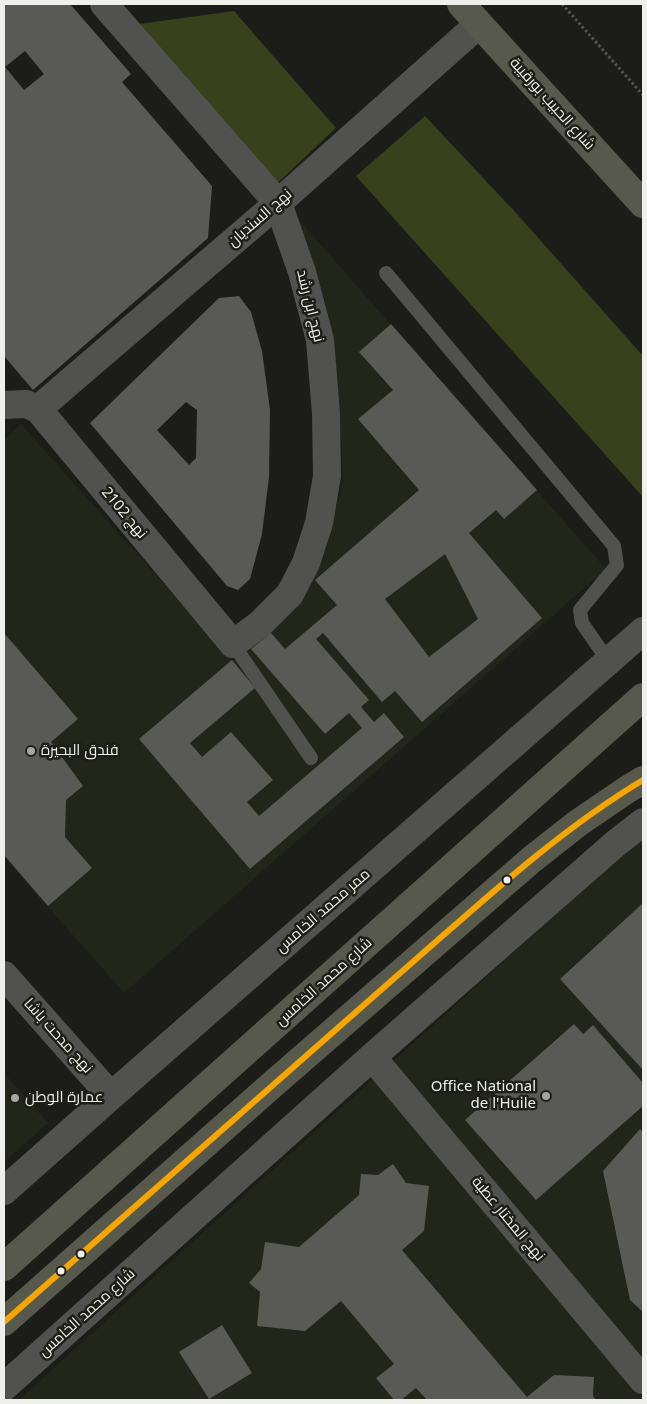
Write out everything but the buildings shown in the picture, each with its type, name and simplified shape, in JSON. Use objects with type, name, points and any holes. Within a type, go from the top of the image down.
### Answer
[{"type":"main road","name":"شارع الحبيب بورقيبة","points":[[461,4],[643,204]]},
{"type":"main road","name":"شارع محمد الخامس","points":[[4,1267],[643,696]]},
{"type":"main road","points":[[4,1322],[280,1078],[531,860],[578,823],[643,780]]},
{"type":"street","name":"نهج ابن رشد","points":[[104,4],[278,203],[302,272],[320,340],[326,413],[327,476],[319,523],[306,563],[290,594],[260,624],[234,644]]},
{"type":"street","name":"نهج السنديان","points":[[38,409],[278,203],[479,24]]},
{"type":"street","points":[[4,405],[26,404],[38,409]]},
{"type":"street","name":"نهج 2102","points":[[38,409],[234,644]]},
{"type":"street","name":"ممر محمد الخامس","points":[[4,1191],[643,631]]},
{"type":"street","name":"شارع محمد الخامس","points":[[4,1387],[372,1057],[615,844],[643,822]]},
{"type":"street","name":"نهج مدحت باشا","points":[[4,975],[111,1096]]},
{"type":"street","name":"نهج المختار عطية","points":[[372,1057],[643,1380]]},
{"type":"lane","points":[[386,273],[614,546],[617,565],[580,610],[582,623],[609,662]]},
{"type":"lane","points":[[234,644],[311,758]]},
{"type":"path","points":[[562,4],[643,96]]},
{"type":"shaded area","points":[[292,212],[606,569],[124,993],[4,857],[4,438],[21,424],[232,660],[288,610],[324,552],[343,482],[340,411],[330,336]]},
{"type":"shaded area","points":[[643,836],[643,1400],[19,1400],[157,1274]]},
{"type":"shaded area","name":"عمارة الوطن","points":[[4,1073],[48,1123],[4,1162]]},
{"type":"green space","points":[[234,11],[336,128],[271,189],[132,25]]},
{"type":"green space","points":[[425,116],[517,214],[643,356],[643,497],[356,176]]},
{"type":"transit line","points":[[4,1322],[481,902],[576,825],[643,780]]},
{"type":"place","name":"فندق البحيرة","points":[[31,751]]},
{"type":"place","name":"Office National de l'Huile","points":[[546,1096]]},
{"type":"place","name":"عمارة الوطن","points":[[15,1098]]}]
